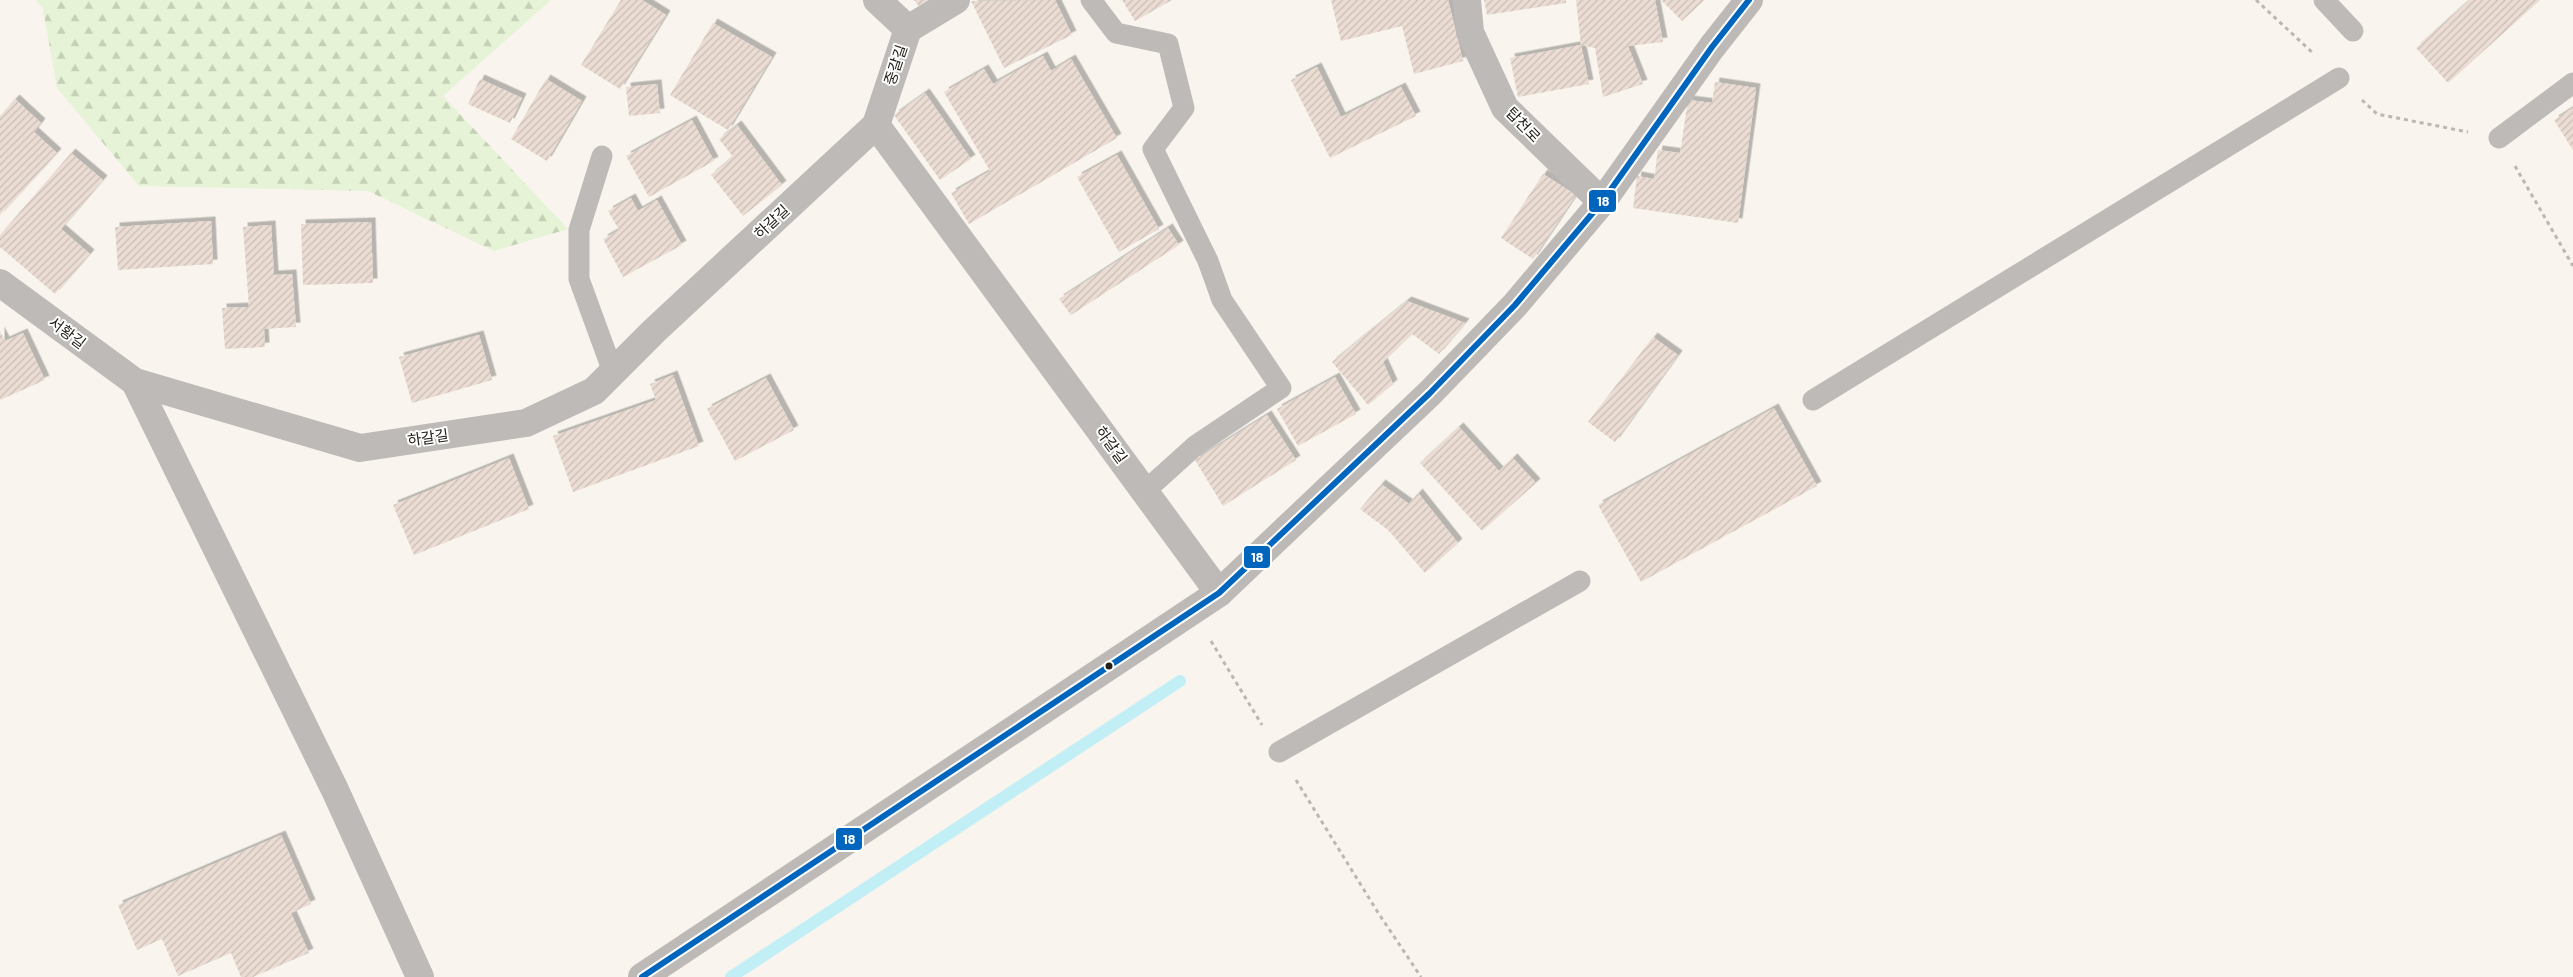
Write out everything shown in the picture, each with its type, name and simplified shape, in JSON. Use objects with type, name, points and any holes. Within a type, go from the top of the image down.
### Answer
[{"type":"main road","points":[[642,977],[1219,593],[1436,386],[1515,305],[1602,202],[1712,47],[1749,0]]},
{"type":"street","points":[[877,0],[908,29]]},
{"type":"street","name":"중갈길","points":[[876,125],[908,29],[956,0]]},
{"type":"street","name":"탑천로","points":[[1467,0],[1470,32],[1505,108],[1602,202]]},
{"type":"street","name":"하갈길","points":[[135,382],[360,448],[526,423],[594,391],[654,331],[876,125],[1219,593]]},
{"type":"street","name":"서황길","points":[[0,283],[135,382]]},
{"type":"street","points":[[135,382],[330,781],[420,977]]},
{"type":"lane","points":[[1091,0],[1116,33],[1168,44],[1184,108],[1153,149],[1208,261],[1222,300],[1281,388],[1195,446],[1145,491]]},
{"type":"lane","points":[[2324,0],[2353,31]]},
{"type":"lane","points":[[1813,400],[2339,78]]},
{"type":"lane","points":[[2499,138],[2573,83]]},
{"type":"lane","points":[[602,156],[579,230],[579,279],[613,372]]},
{"type":"lane","points":[[1279,752],[1580,581]]},
{"type":"path","points":[[2256,0],[2377,114],[2499,138],[2573,266]]},
{"type":"path","points":[[1192,611],[1377,911],[1421,977]]},
{"type":"green space","points":[[36,0],[551,0],[443,96],[568,229],[494,251],[368,191],[139,186],[57,88],[43,9]]},
{"type":"building","points":[[621,0],[642,0],[666,15],[620,89],[581,65]]},
{"type":"building","points":[[914,0],[933,0],[920,8]]},
{"type":"building","points":[[1055,0],[1072,35],[1004,68],[971,1]]},
{"type":"building","points":[[1122,0],[1172,0],[1135,21]]},
{"type":"building","points":[[1331,0],[1448,0],[1463,61],[1414,74],[1402,26],[1341,41]]},
{"type":"building","points":[[1484,0],[1566,0],[1566,3],[1487,15]]},
{"type":"building","points":[[1576,0],[1655,0],[1663,42],[1628,46],[1643,84],[1603,97],[1595,48],[1581,45]]},
{"type":"building","points":[[1661,0],[1704,0],[1682,21]]},
{"type":"building","points":[[2469,0],[2540,0],[2448,83],[2416,48]]},
{"type":"building","points":[[713,23],[772,57],[728,130],[670,95]]},
{"type":"building","points":[[1581,45],[1589,84],[1518,97],[1510,58]]},
{"type":"building","points":[[1043,56],[1051,71],[1071,59],[1117,138],[969,224],[951,193],[990,171],[944,92],[984,69],[993,84]]},
{"type":"building","points":[[1317,67],[1341,117],[1401,87],[1416,116],[1330,158],[1291,80]]},
{"type":"building","points":[[480,79],[522,98],[510,123],[468,104]]},
{"type":"building","points":[[546,79],[582,101],[547,161],[511,139]]},
{"type":"building","points":[[1715,82],[1756,88],[1738,223],[1633,208],[1637,176],[1654,179],[1658,150],[1680,153],[1688,100],[1712,103]]},
{"type":"building","points":[[657,84],[660,113],[629,116],[626,87]]},
{"type":"building","points":[[925,93],[971,159],[940,180],[894,115]]},
{"type":"building","points":[[15,99],[41,123],[34,132],[57,153],[0,215],[0,116]]},
{"type":"building","points":[[2573,108],[2573,150],[2554,120]]},
{"type":"building","points":[[692,120],[714,161],[649,197],[626,156]]},
{"type":"building","points":[[737,125],[782,185],[743,216],[711,175],[733,157],[719,139]]},
{"type":"building","points":[[71,153],[103,180],[61,229],[90,254],[55,294],[0,247],[0,235]]},
{"type":"building","points":[[1117,155],[1159,229],[1119,252],[1077,177]]},
{"type":"building","points":[[1543,174],[1576,195],[1533,259],[1501,238]]},
{"type":"building","points":[[631,198],[638,211],[657,200],[682,245],[623,277],[603,239],[619,230],[608,211]]},
{"type":"building","points":[[211,221],[213,264],[118,270],[115,227]]},
{"type":"building","points":[[371,222],[373,283],[303,285],[301,224]]},
{"type":"building","points":[[271,225],[274,275],[292,274],[296,327],[264,329],[265,347],[225,349],[222,308],[249,307],[243,227]]},
{"type":"building","points":[[1168,228],[1179,245],[1071,315],[1059,299]]},
{"type":"building","points":[[1407,301],[1465,323],[1439,354],[1412,334],[1383,362],[1393,384],[1368,405],[1332,362]]},
{"type":"building","points":[[0,331],[5,341],[23,333],[45,380],[0,400]]},
{"type":"building","points":[[479,335],[492,380],[412,403],[399,357]]},
{"type":"building","points":[[1653,337],[1678,355],[1615,442],[1588,422]]},
{"type":"building","points":[[673,375],[699,446],[573,492],[553,436],[656,400],[650,384]]},
{"type":"building","points":[[1335,377],[1356,414],[1298,446],[1277,409]]},
{"type":"building","points":[[766,378],[794,430],[735,461],[707,409]]},
{"type":"building","points":[[1774,408],[1817,486],[1641,582],[1598,505]]},
{"type":"building","points":[[1267,415],[1296,460],[1223,506],[1195,460]]},
{"type":"building","points":[[1459,427],[1499,471],[1513,458],[1536,483],[1482,531],[1420,463]]},
{"type":"building","points":[[509,458],[529,509],[414,555],[393,505]]},
{"type":"building","points":[[1381,484],[1409,504],[1418,493],[1458,543],[1425,573],[1388,530],[1360,509]]},
{"type":"building","points":[[281,835],[311,904],[291,913],[309,953],[253,977],[241,977],[231,953],[178,976],[162,939],[137,950],[118,905]]},
{"type":"waterway","points":[[731,977],[1180,681]]},
{"type":"transit line","name":"18","points":[[642,977],[1219,593],[1430,393],[1515,305],[1602,202],[1712,47],[1749,0]]}]
